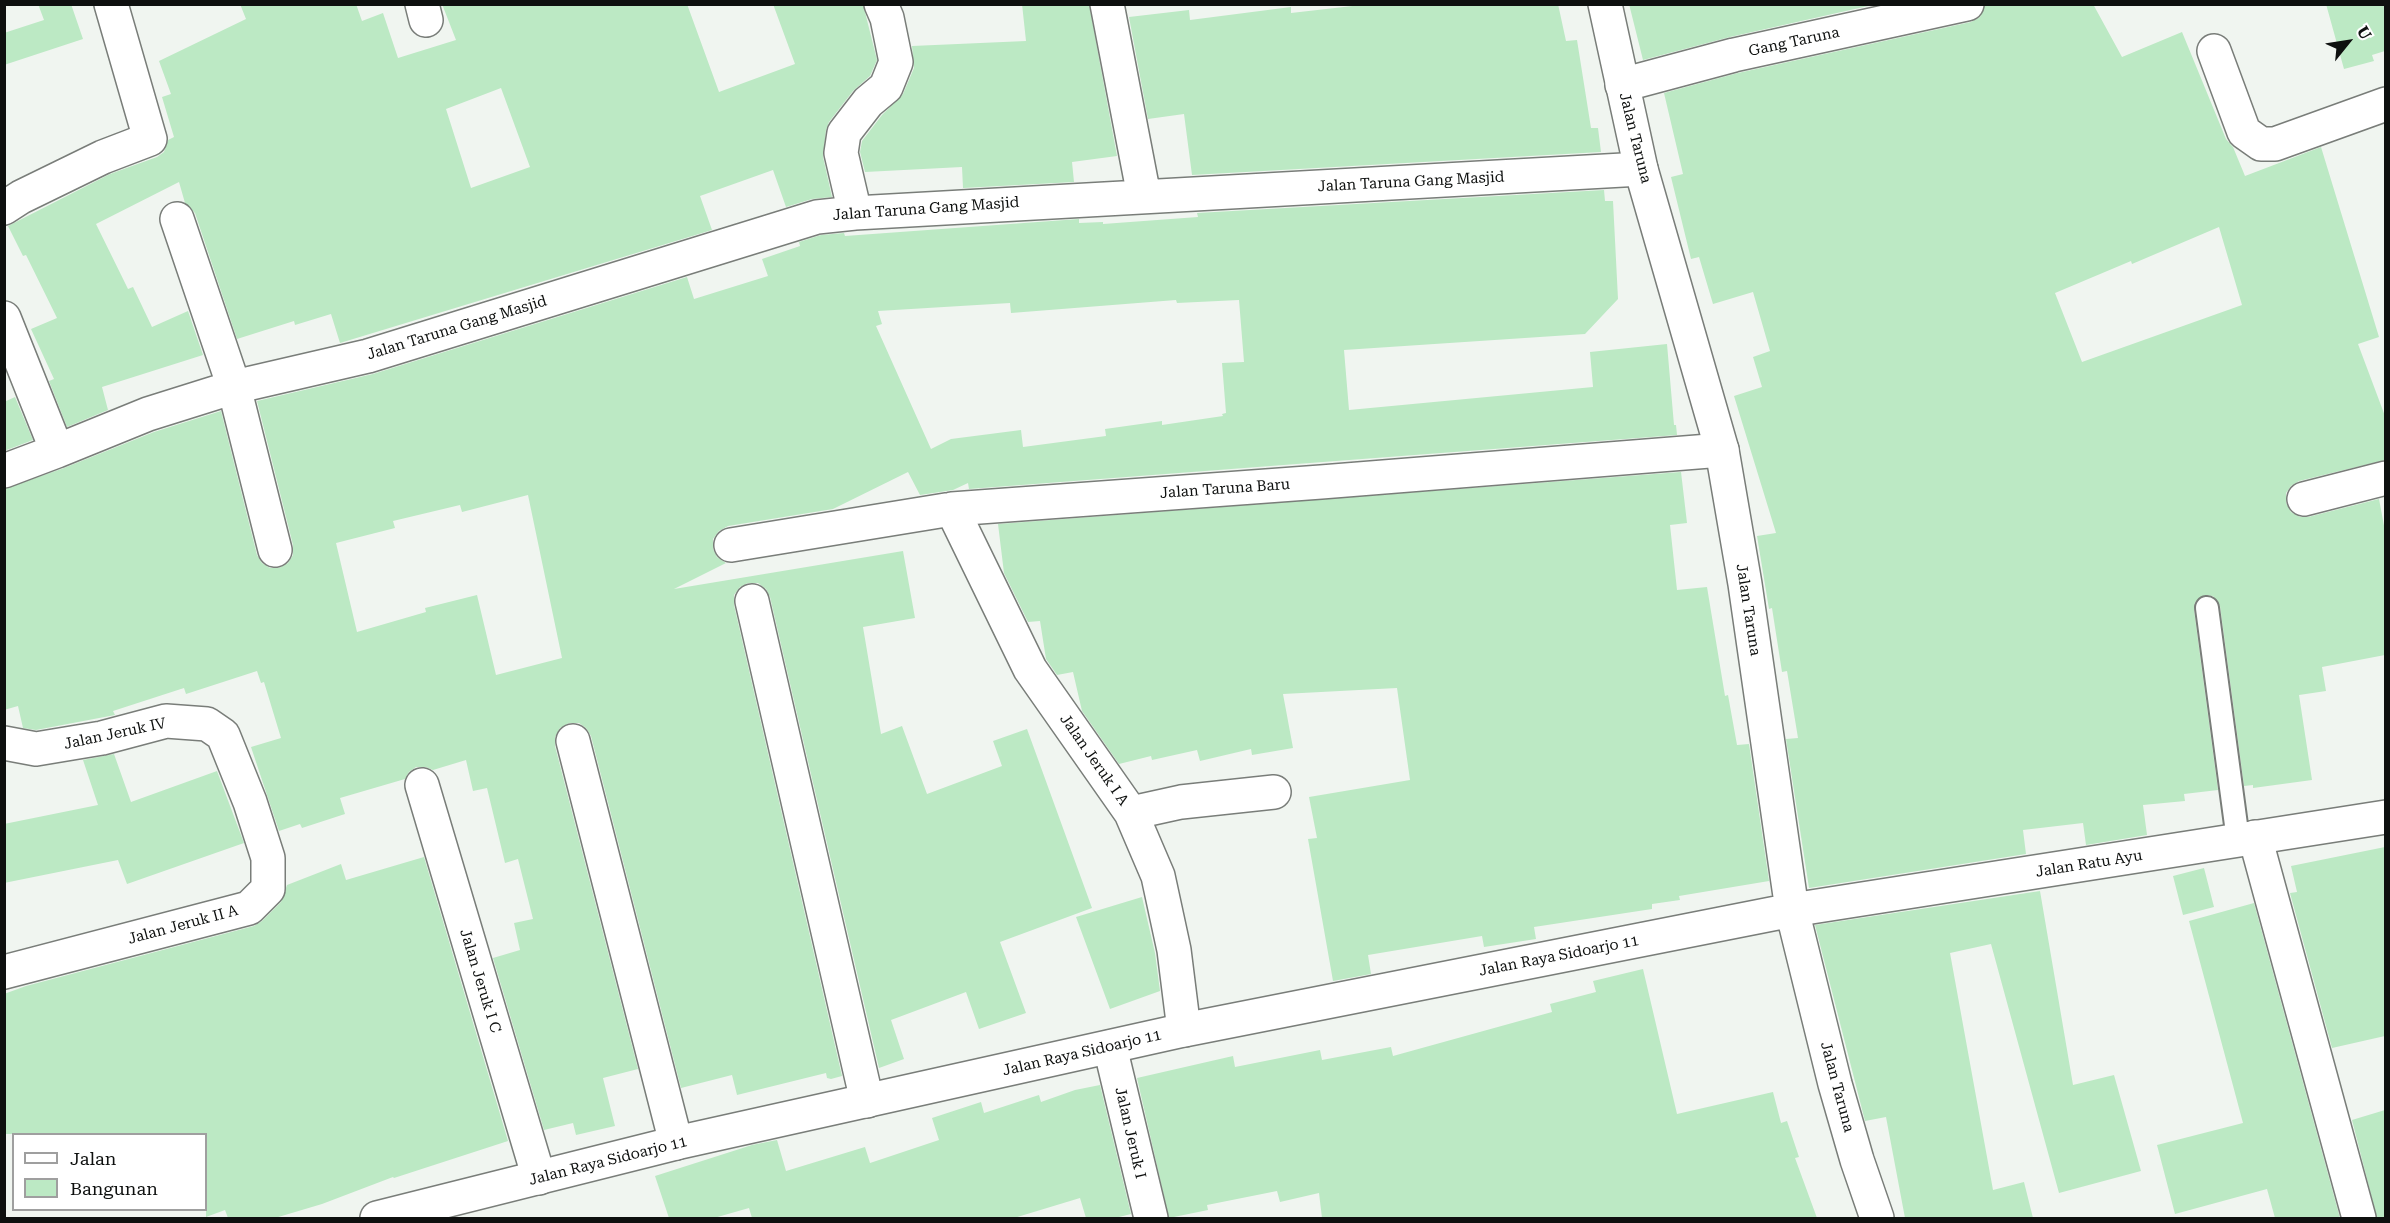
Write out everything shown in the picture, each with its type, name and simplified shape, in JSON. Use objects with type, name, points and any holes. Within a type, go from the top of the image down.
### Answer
[{"type":"street","points":[[4,208],[21,197],[103,157],[150,139],[111,4]]},
{"type":"street","points":[[855,213],[841,153],[844,133],[868,102],[886,87],[896,62],[887,18],[881,4]]},
{"type":"street","points":[[1107,4],[1144,196]]},
{"type":"street","name":"Jalan Taruna","points":[[1605,4],[1641,169],[1722,450],[1745,584],[1792,910],[1835,1084],[1877,1218]]},
{"type":"street","name":"Gang Taruna","points":[[1622,85],[1734,56],[1967,4]]},
{"type":"street","points":[[2214,51],[2244,132],[2261,144],[2275,144],[2385,104]]},
{"type":"street","name":"Jalan Taruna Gang Masjid","points":[[4,471],[148,414],[234,387],[368,356],[817,217],[1144,196],[1641,169]]},
{"type":"street","points":[[177,219],[234,387],[275,550]]},
{"type":"street","points":[[4,318],[57,451]]},
{"type":"street","name":"Jalan Taruna Baru","points":[[730,545],[951,508],[1321,482],[1722,450]]},
{"type":"street","points":[[2304,498],[2385,478]]},
{"type":"street","name":"Jalan Jeruk I A","points":[[951,508],[1030,669],[1131,813],[1158,876],[1174,950],[1184,1030]]},
{"type":"street","points":[[752,601],[867,1101]]},
{"type":"street","name":"Jalan Jeruk IV","points":[[4,743],[36,749],[102,738],[166,721],[207,724],[223,735],[250,802]]},
{"type":"street","points":[[573,741],[676,1143]]},
{"type":"street","name":"Jalan Jeruk I C","points":[[422,785],[539,1178]]},
{"type":"street","points":[[1131,813],[1181,802],[1274,792]]},
{"type":"street","name":"Jalan Jeruk II A","points":[[4,972],[249,908],[268,889],[268,858],[250,802]]},
{"type":"street","name":"Jalan Ratu Ayu","points":[[1792,910],[2385,817]]},
{"type":"street","points":[[2246,839],[2359,1218]]},
{"type":"street","name":"Jalan Raya Sidoarjo 11","points":[[377,1218],[676,1143],[1184,1030],[1792,910]]},
{"type":"street","name":"Jalan Jeruk I","points":[[1110,1047],[1151,1218]]},
{"type":"lane","points":[[2207,608],[2246,839]]},
{"type":"building","points":[[38,4],[71,4],[83,39],[4,65],[4,33],[44,20]]},
{"type":"building","points":[[240,4],[356,4],[362,21],[383,13],[398,58],[456,40],[442,4],[687,4],[719,92],[795,64],[773,4],[863,4],[877,60],[870,76],[853,91],[829,122],[826,130],[823,157],[832,197],[812,199],[786,207],[773,170],[700,196],[712,230],[340,343],[331,314],[295,325],[294,321],[237,339],[195,213],[185,203],[179,182],[96,224],[128,289],[133,287],[152,327],[188,311],[203,355],[102,387],[108,410],[67,427],[49,381],[54,379],[31,329],[57,318],[26,255],[23,256],[8,226],[110,174],[157,157],[164,152],[168,140],[174,137],[162,97],[171,94],[159,61],[246,19]],"holes":[[[501,88],[530,167],[471,188],[446,109]]]},
{"type":"building","points":[[1022,4],[1089,4],[1117,156],[1072,162],[1074,182],[963,188],[962,167],[865,172],[860,152],[862,141],[882,115],[903,94],[914,68],[912,46],[1026,41]]},
{"type":"building","points":[[1370,4],[1558,4],[1566,41],[1577,40],[1591,128],[1598,128],[1601,152],[1192,175],[1184,114],[1148,119],[1129,17],[1189,10],[1190,20],[1291,7],[1291,13]]},
{"type":"building","points":[[1629,4],[1877,4],[1730,37],[1643,60]]},
{"type":"building","points":[[1985,4],[2093,4],[2122,57],[2182,32],[2226,139],[2233,147],[2245,176],[2321,147],[2379,337],[2358,344],[2385,416],[2385,460],[2299,481],[2286,493],[2286,503],[2291,512],[2300,517],[2308,517],[2379,499],[2385,531],[2385,655],[2322,667],[2326,691],[2299,695],[2312,780],[2253,788],[2253,785],[2244,786],[2220,606],[2213,596],[2205,595],[2195,602],[2194,610],[2218,790],[2184,794],[2185,801],[2143,805],[2147,835],[2086,845],[2083,823],[2023,830],[2026,854],[1809,888],[1786,739],[1798,738],[1787,671],[1782,672],[1772,608],[1769,609],[1757,536],[1776,533],[1734,396],[1762,387],[1753,357],[1770,351],[1753,292],[1713,304],[1699,257],[1691,259],[1671,177],[1683,174],[1664,93],[1738,73],[1971,22],[1980,17]],"holes":[[[2219,227],[2242,305],[2082,362],[2055,293],[2131,261],[2132,264]]]},
{"type":"building","points":[[2326,4],[2385,4],[2385,51],[2372,55],[2374,61],[2344,69]]},
{"type":"building","points":[[1604,190],[1605,201],[1613,201],[1618,299],[1585,334],[1344,350],[1349,410],[1593,387],[1590,352],[1667,344],[1674,425],[1676,425],[1677,435],[969,489],[968,483],[953,490],[920,495],[908,472],[833,509],[728,526],[719,531],[713,539],[713,549],[717,557],[726,563],[674,589],[903,551],[915,618],[863,627],[881,734],[902,726],[927,794],[1002,766],[993,741],[1027,729],[1092,908],[1000,942],[1026,1013],[979,1029],[966,992],[891,1020],[904,1059],[879,1068],[770,597],[766,589],[758,583],[748,583],[740,587],[734,595],[734,605],[842,1076],[831,1079],[827,1078],[826,1073],[737,1095],[732,1075],[681,1088],[591,736],[579,723],[569,723],[560,728],[555,737],[555,746],[638,1069],[603,1078],[615,1126],[576,1135],[573,1123],[544,1130],[493,958],[520,950],[514,923],[533,919],[518,859],[505,863],[487,788],[473,791],[466,760],[433,770],[416,767],[405,779],[340,798],[345,814],[302,828],[300,824],[279,831],[251,747],[281,738],[264,682],[261,683],[257,671],[186,694],[184,688],[113,711],[115,715],[36,730],[23,728],[18,706],[4,710],[4,489],[154,432],[221,411],[257,555],[262,563],[270,568],[279,568],[288,563],[293,555],[293,545],[257,401],[373,374],[687,277],[694,299],[768,276],[762,259],[800,246],[799,242],[821,235],[844,233],[845,236],[1079,219],[1079,223],[1103,222],[1103,224],[1198,217],[1197,213]],"holes":[[[1176,300],[1177,303],[1239,300],[1244,362],[1222,363],[1226,413],[1222,414],[1223,416],[1162,425],[1162,421],[1105,429],[1106,436],[1023,447],[1021,430],[951,439],[931,449],[876,326],[882,324],[878,311],[1010,303],[1011,313]],[[528,495],[562,658],[496,675],[477,595],[425,608],[426,612],[357,632],[336,543],[395,528],[393,521],[460,505],[462,512]]]},
{"type":"building","points":[[15,397],[33,440],[4,451],[4,402]]},
{"type":"building","points":[[1681,472],[1687,523],[1670,525],[1677,590],[1707,587],[1725,696],[1728,695],[1737,745],[1749,744],[1769,881],[1679,896],[1680,900],[1652,904],[1652,909],[1534,927],[1536,939],[1484,947],[1482,936],[1368,955],[1371,974],[1333,981],[1308,839],[1317,838],[1309,797],[1410,780],[1397,688],[1283,694],[1293,748],[1252,755],[1251,749],[1200,761],[1197,750],[1152,760],[1151,756],[1119,764],[1082,711],[1073,672],[1057,675],[1046,659],[1040,621],[1028,622],[1004,573],[998,524]]},
{"type":"building","points":[[114,754],[131,802],[217,771],[244,843],[127,884],[118,860],[4,883],[4,824],[98,805],[83,760]]},
{"type":"building","points":[[2385,847],[2385,1036],[2332,1048],[2290,893],[2297,892],[2291,866]]},
{"type":"building","points":[[424,857],[508,1141],[393,1177],[322,1204],[275,1218],[228,1218],[225,1210],[206,1217],[207,1133],[4,1134],[4,994],[26,986],[254,926],[281,902],[287,885],[341,864],[346,880]]},
{"type":"building","points":[[2204,868],[2214,907],[2183,915],[2173,876]]},
{"type":"building","points":[[2040,891],[2073,1085],[2114,1075],[2141,1171],[2059,1193],[1991,944],[1950,953],[1993,1190],[2024,1182],[2033,1218],[1905,1218],[1886,1117],[1865,1121],[1815,925]]},
{"type":"building","points":[[1142,897],[1155,953],[1160,991],[1110,1009],[1076,917]]},
{"type":"building","points":[[2254,903],[2340,1218],[2275,1218],[2267,1189],[2175,1214],[2157,1145],[2243,1123],[2189,921]]},
{"type":"building","points":[[1643,969],[1677,1114],[1773,1092],[1781,1123],[1787,1121],[1799,1157],[1795,1158],[1817,1218],[1322,1218],[1319,1193],[1280,1202],[1277,1191],[1207,1205],[1208,1210],[1169,1218],[1137,1078],[1233,1056],[1235,1067],[1320,1050],[1322,1060],[1391,1047],[1393,1056],[1552,1012],[1550,1004],[1596,992],[1593,981]]},
{"type":"building","points":[[1100,1085],[1131,1214],[1115,1218],[1086,1218],[1080,1198],[1014,1218],[752,1218],[749,1208],[714,1218],[669,1218],[655,1176],[752,1145],[777,1140],[786,1171],[865,1147],[870,1163],[939,1140],[932,1118],[981,1102],[984,1113],[1039,1095],[1041,1102],[1075,1090]]},
{"type":"building","points":[[2385,1110],[2385,1218],[2377,1218],[2352,1120]]}]
